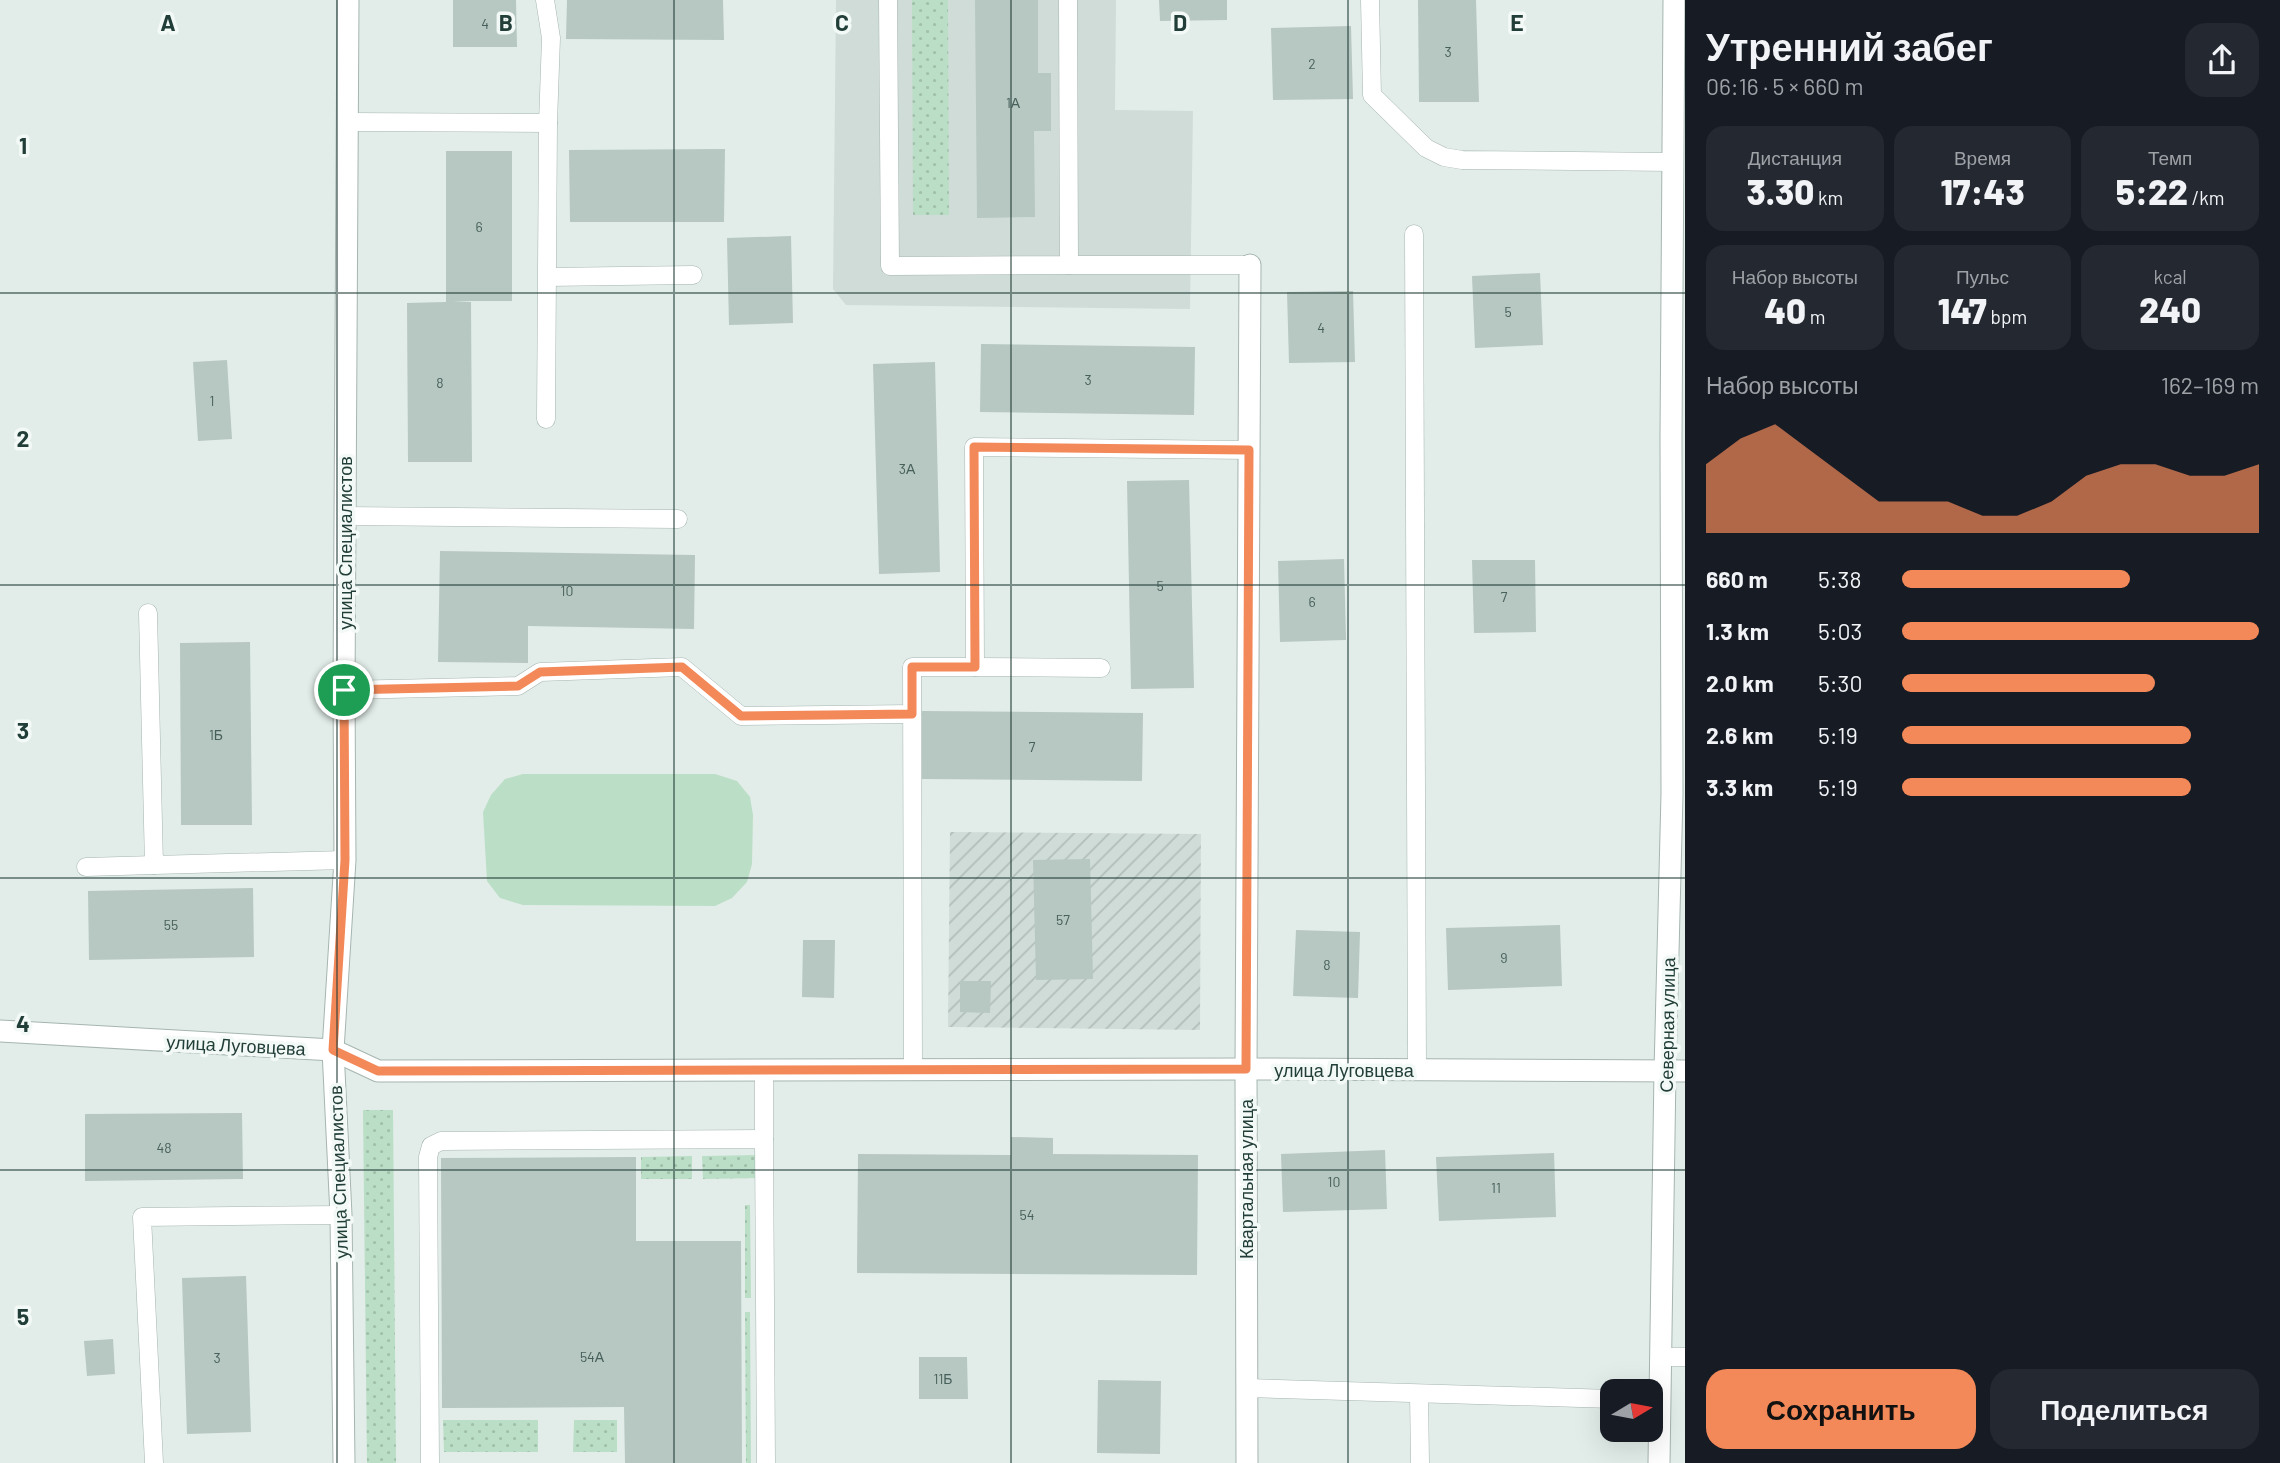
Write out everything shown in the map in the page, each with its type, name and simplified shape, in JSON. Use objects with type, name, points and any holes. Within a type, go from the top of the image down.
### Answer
[{"type":"street","name":"улица Специалистов","points":[[344,1463],[341,1215],[333,1050],[345,860],[348,0]]},
{"type":"street","name":"Северная улица","points":[[1658,1379],[1675,1071],[1672,794],[1679,221],[1673,162],[1674,0]]},
{"type":"street","name":"Квартальная улица","points":[[1247,1463],[1250,265]]},
{"type":"street","name":"улица Луговцева","points":[[0,1031],[333,1050],[378,1071],[1675,1071]]},
{"type":"street","name":"Северная улица","points":[[1658,1442],[1659,1463]]},
{"type":"lane","points":[[545,0],[551,38],[546,419]]},
{"type":"lane","points":[[888,0],[890,266],[1250,265]]},
{"type":"lane","points":[[1068,0],[1069,265]]},
{"type":"lane","points":[[1370,0],[1372,94],[1426,148],[1444,157],[1462,160],[1673,162]]},
{"type":"lane","points":[[347,122],[548,122]]},
{"type":"lane","points":[[1414,234],[1417,1070]]},
{"type":"lane","points":[[548,277],[693,275]]},
{"type":"lane","points":[[975,667],[974,447],[1249,450]]},
{"type":"lane","points":[[345,516],[678,519]]},
{"type":"lane","points":[[148,614],[154,865]]},
{"type":"lane","points":[[344,690],[518,686],[540,672],[682,667],[741,716],[912,714]]},
{"type":"lane","points":[[913,1070],[912,667],[1101,668]]},
{"type":"lane","points":[[86,867],[345,860]]},
{"type":"lane","points":[[764,1070],[766,1463]]},
{"type":"lane","points":[[430,1463],[428,1157],[431,1146],[441,1141],[764,1139]]},
{"type":"lane","points":[[154,1463],[142,1217],[341,1215]]},
{"type":"lane","points":[[1661,1357],[1685,1357]]},
{"type":"lane","points":[[1247,1388],[1600,1399]]},
{"type":"lane","points":[[1419,1394],[1420,1463]]},
{"type":"shaded area","points":[[836,0],[1116,0],[1115,110],[1193,111],[1190,309],[846,305],[833,289]]},
{"type":"shaded area","points":[[950,832],[1201,834],[1200,1030],[948,1027]]},
{"type":"green space","points":[[912,0],[948,0],[949,215],[913,215]]},
{"type":"green space","points":[[523,774],[715,774],[737,781],[750,797],[753,815],[752,864],[747,882],[732,898],[715,906],[523,905],[500,898],[487,881],[483,812],[491,795],[505,779]]},
{"type":"green space","points":[[363,1110],[393,1110],[396,1463],[367,1463]]},
{"type":"green space","points":[[759,1155],[760,1178],[703,1179],[702,1156]]},
{"type":"green space","points":[[692,1156],[692,1179],[641,1179],[641,1157]]},
{"type":"green space","points":[[745,1205],[750,1205],[751,1298],[745,1298]]},
{"type":"green space","points":[[745,1312],[750,1312],[751,1463],[746,1463]]},
{"type":"green space","points":[[443,1420],[538,1420],[538,1452],[444,1452]]},
{"type":"green space","points":[[574,1420],[617,1420],[617,1452],[573,1452]]},
{"type":"building","points":[[453,0],[516,0],[517,47],[453,47]]},
{"type":"building","points":[[567,0],[723,0],[724,40],[566,39]]},
{"type":"building","points":[[975,0],[1038,0],[1038,73],[1051,73],[1051,131],[1034,131],[1035,217],[977,218]]},
{"type":"building","points":[[1159,0],[1227,0],[1227,20],[1160,21]]},
{"type":"building","points":[[1418,0],[1476,0],[1479,102],[1419,102]]},
{"type":"building","points":[[1351,26],[1353,99],[1273,100],[1271,28]]},
{"type":"building","points":[[725,149],[724,222],[570,222],[569,150]]},
{"type":"building","points":[[446,151],[512,151],[512,301],[453,301],[471,302],[472,462],[408,462],[407,303],[446,302]]},
{"type":"building","points":[[791,236],[793,323],[729,325],[727,238]]},
{"type":"building","points":[[1540,273],[1543,345],[1475,348],[1472,276]]},
{"type":"building","points":[[1353,291],[1355,362],[1289,363],[1287,292]]},
{"type":"building","points":[[981,344],[1195,347],[1194,415],[980,412]]},
{"type":"building","points":[[227,360],[232,439],[198,441],[193,362]]},
{"type":"building","points":[[935,362],[940,572],[879,574],[873,364]]},
{"type":"building","points":[[1189,480],[1194,688],[1131,689],[1127,481]]},
{"type":"building","points":[[440,551],[695,555],[694,629],[528,626],[528,663],[438,662]]},
{"type":"building","points":[[1344,559],[1346,640],[1280,642],[1278,561]]},
{"type":"building","points":[[1472,560],[1535,560],[1536,632],[1474,633]]},
{"type":"building","points":[[250,642],[252,825],[181,825],[180,643]]},
{"type":"building","points":[[922,711],[1143,713],[1142,781],[922,779]]},
{"type":"building","points":[[1090,859],[1093,979],[1036,980],[1033,860]]},
{"type":"building","points":[[253,888],[254,957],[89,960],[88,891]]},
{"type":"building","points":[[1560,925],[1562,986],[1448,990],[1446,928]]},
{"type":"building","points":[[1296,930],[1360,932],[1358,998],[1293,996]]},
{"type":"building","points":[[803,940],[835,940],[834,998],[802,997]]},
{"type":"building","points":[[960,981],[991,981],[990,1013],[960,1012]]},
{"type":"building","points":[[242,1113],[243,1179],[85,1181],[85,1114]]},
{"type":"building","points":[[1011,1137],[1053,1138],[1053,1154],[1198,1155],[1197,1275],[857,1273],[858,1154],[1011,1155]]},
{"type":"building","points":[[1385,1150],[1387,1209],[1283,1212],[1281,1154]]},
{"type":"building","points":[[1554,1153],[1556,1217],[1439,1221],[1436,1157]]},
{"type":"building","points":[[636,1157],[636,1241],[741,1241],[742,1463],[625,1463],[624,1407],[442,1408],[441,1158]]},
{"type":"building","points":[[246,1276],[251,1432],[187,1434],[182,1278]]},
{"type":"building","points":[[113,1339],[115,1374],[87,1376],[84,1341]]},
{"type":"building","points":[[919,1357],[967,1357],[968,1399],[919,1399]]},
{"type":"building","points":[[1098,1380],[1161,1381],[1160,1454],[1097,1453]]},
{"type":"route","points":[[974,447],[1249,450],[1246,1069],[378,1071],[333,1050],[345,860],[344,690],[518,686],[540,672],[682,667],[741,716],[912,714],[912,667],[975,667],[974,447]]}]
